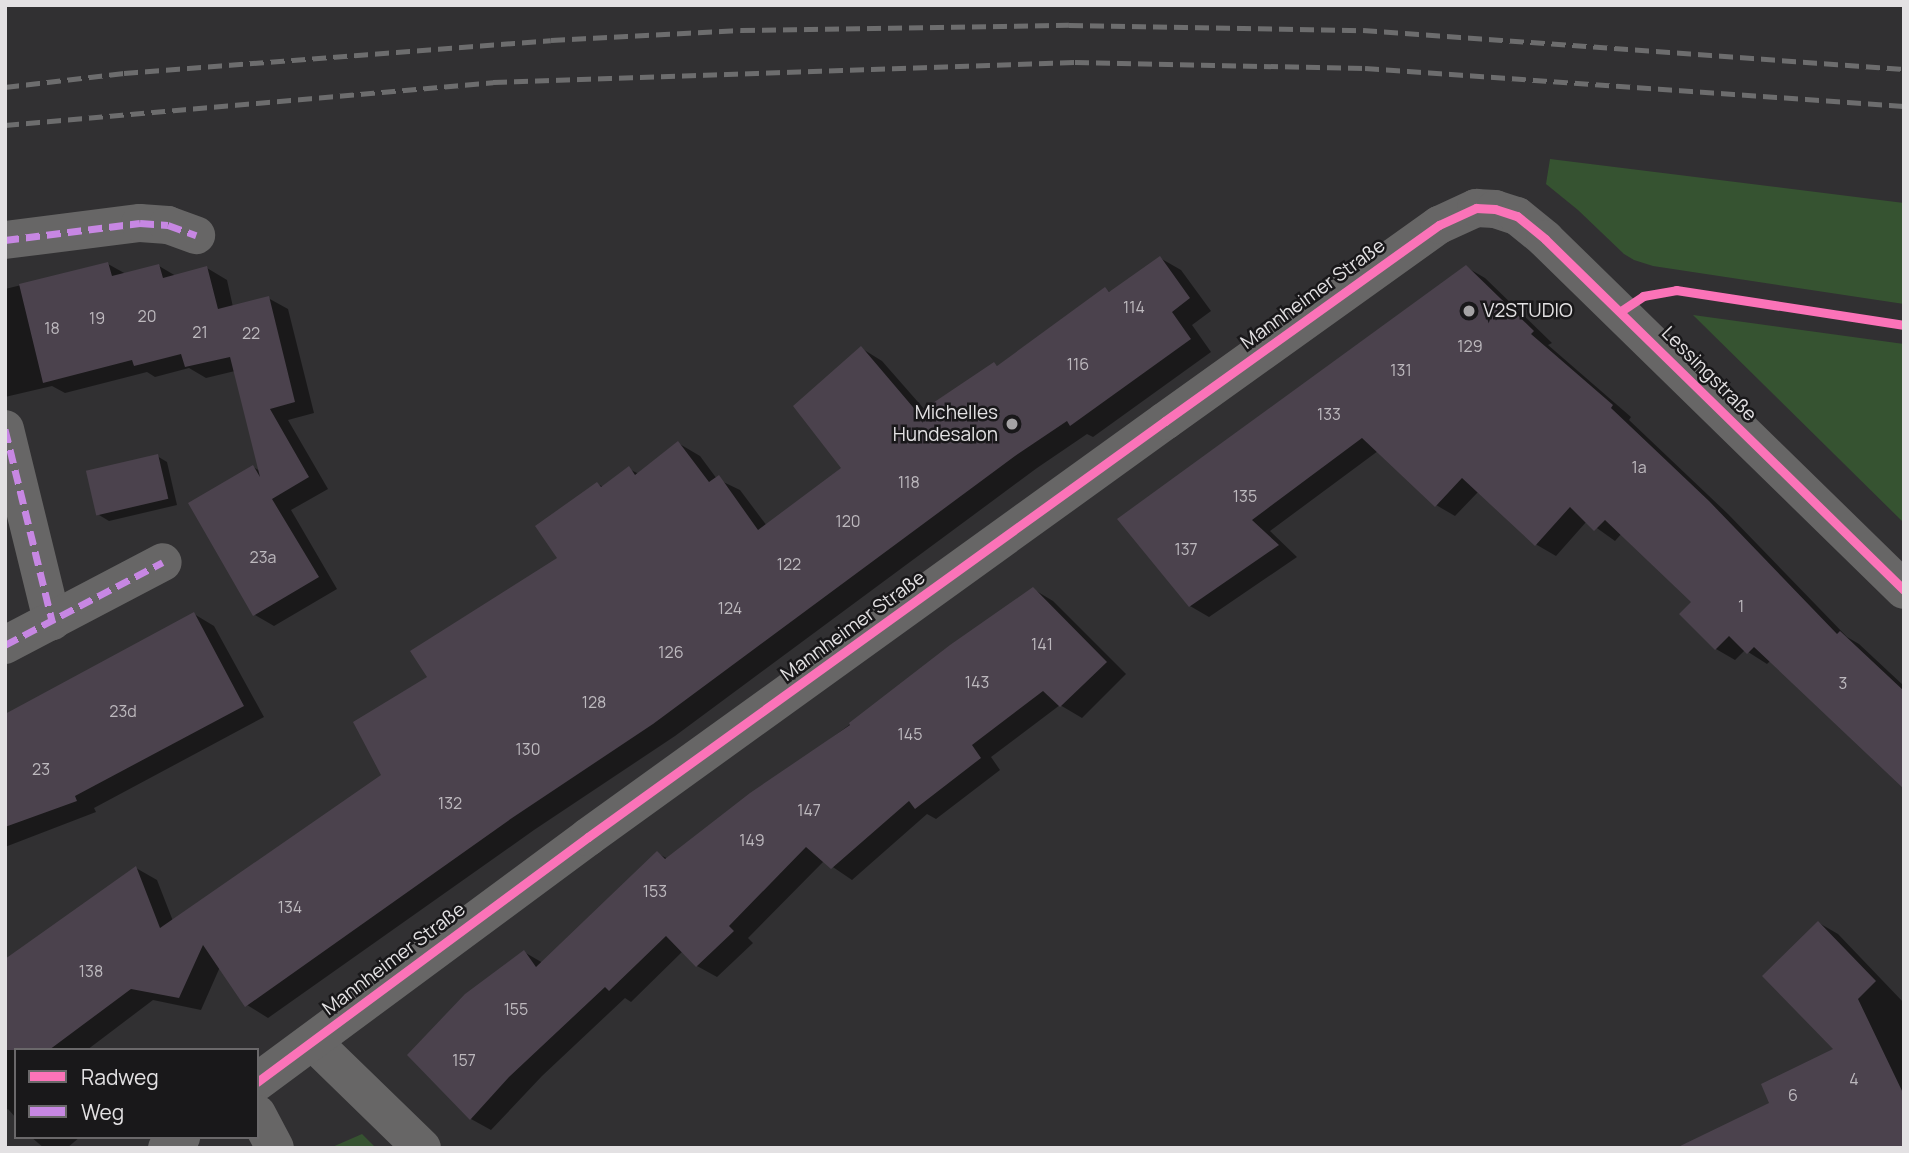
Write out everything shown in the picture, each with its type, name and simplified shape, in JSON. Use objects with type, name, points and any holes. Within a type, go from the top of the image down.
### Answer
[{"type":"street","name":"Lessingstraße","points":[[1476,208],[1494,209],[1517,216],[1545,239],[1904,590]]},
{"type":"street","name":"Mannheimer Straße","points":[[259,1081],[588,837],[1176,413],[1439,225],[1476,208]]},
{"type":"street","points":[[5,240],[140,223],[168,225],[196,235]]},
{"type":"street","points":[[5,429],[52,621]]},
{"type":"street","points":[[5,645],[163,562]]},
{"type":"street","points":[[313,1042],[422,1148]]},
{"type":"street","points":[[259,1118],[275,1148]]},
{"type":"green space","points":[[1550,159],[1904,203],[1904,304],[1653,266],[1634,260],[1546,184]]},
{"type":"green space","points":[[1693,315],[1904,344],[1904,523]]},
{"type":"green space","points":[[362,1134],[376,1148],[330,1148]]},
{"type":"building","points":[[1160,256],[1190,298],[1172,312],[1191,339],[1070,426],[1067,421],[1015,456],[653,724],[512,818],[245,1007],[203,945],[179,998],[131,989],[52,1048],[5,1050],[5,959],[136,866],[160,928],[381,775],[353,722],[427,677],[410,651],[557,558],[535,526],[597,482],[601,487],[629,466],[635,475],[678,441],[709,482],[719,475],[758,530],[841,468],[793,406],[861,346],[918,413],[994,362],[997,366],[1105,287],[1109,292]]},
{"type":"building","points":[[108,262],[112,276],[159,264],[163,278],[207,266],[218,309],[269,296],[295,402],[270,409],[309,477],[272,499],[319,577],[253,616],[188,503],[253,465],[260,477],[230,357],[185,367],[181,354],[134,366],[132,360],[43,383],[19,284]]},
{"type":"building","points":[[1466,265],[1534,331],[1531,334],[1613,405],[1611,408],[1709,501],[1837,634],[1840,631],[1904,691],[1904,789],[1754,647],[1747,654],[1729,636],[1715,650],[1679,614],[1691,602],[1605,520],[1594,531],[1570,507],[1535,546],[1462,478],[1435,507],[1362,438],[1252,520],[1279,545],[1189,607],[1117,519]]},
{"type":"building","points":[[158,454],[168,499],[96,515],[86,471]]},
{"type":"building","points":[[1033,587],[1107,662],[1060,707],[1043,691],[972,745],[981,758],[915,809],[909,801],[831,869],[806,847],[729,926],[734,931],[696,967],[666,936],[609,991],[605,987],[509,1077],[470,1120],[407,1055],[465,994],[524,950],[536,967],[657,851],[665,859],[750,793],[850,725],[849,723],[950,645]]},
{"type":"building","points":[[194,612],[244,706],[75,796],[77,801],[5,827],[5,714]]},
{"type":"building","points":[[1818,921],[1876,981],[1858,999],[1904,1095],[1904,1148],[1676,1148],[1769,1103],[1761,1084],[1833,1049],[1762,976]]},
{"type":"railway","points":[[5,87],[124,73],[551,40],[741,30],[1069,25],[1363,30],[1904,69]]},
{"type":"railway","points":[[5,125],[493,82],[1075,62],[1365,68],[1904,106]]},
{"type":"marked path","points":[[5,240],[140,223],[168,225],[196,235]]},
{"type":"marked path","points":[[5,429],[52,621]]},
{"type":"marked path","points":[[5,645],[163,562]]},
{"type":"cycle path","points":[[259,1081],[588,837],[1165,421],[1439,225],[1476,208],[1495,209],[1517,216],[1545,239],[1904,590]]},
{"type":"cycle path","points":[[1621,311],[1643,296],[1676,290],[1904,325]]},
{"type":"place","name":"V2STUDIO","points":[[1469,311]]},
{"type":"place","name":"Michelles Hundesalon","points":[[1012,424]]}]
